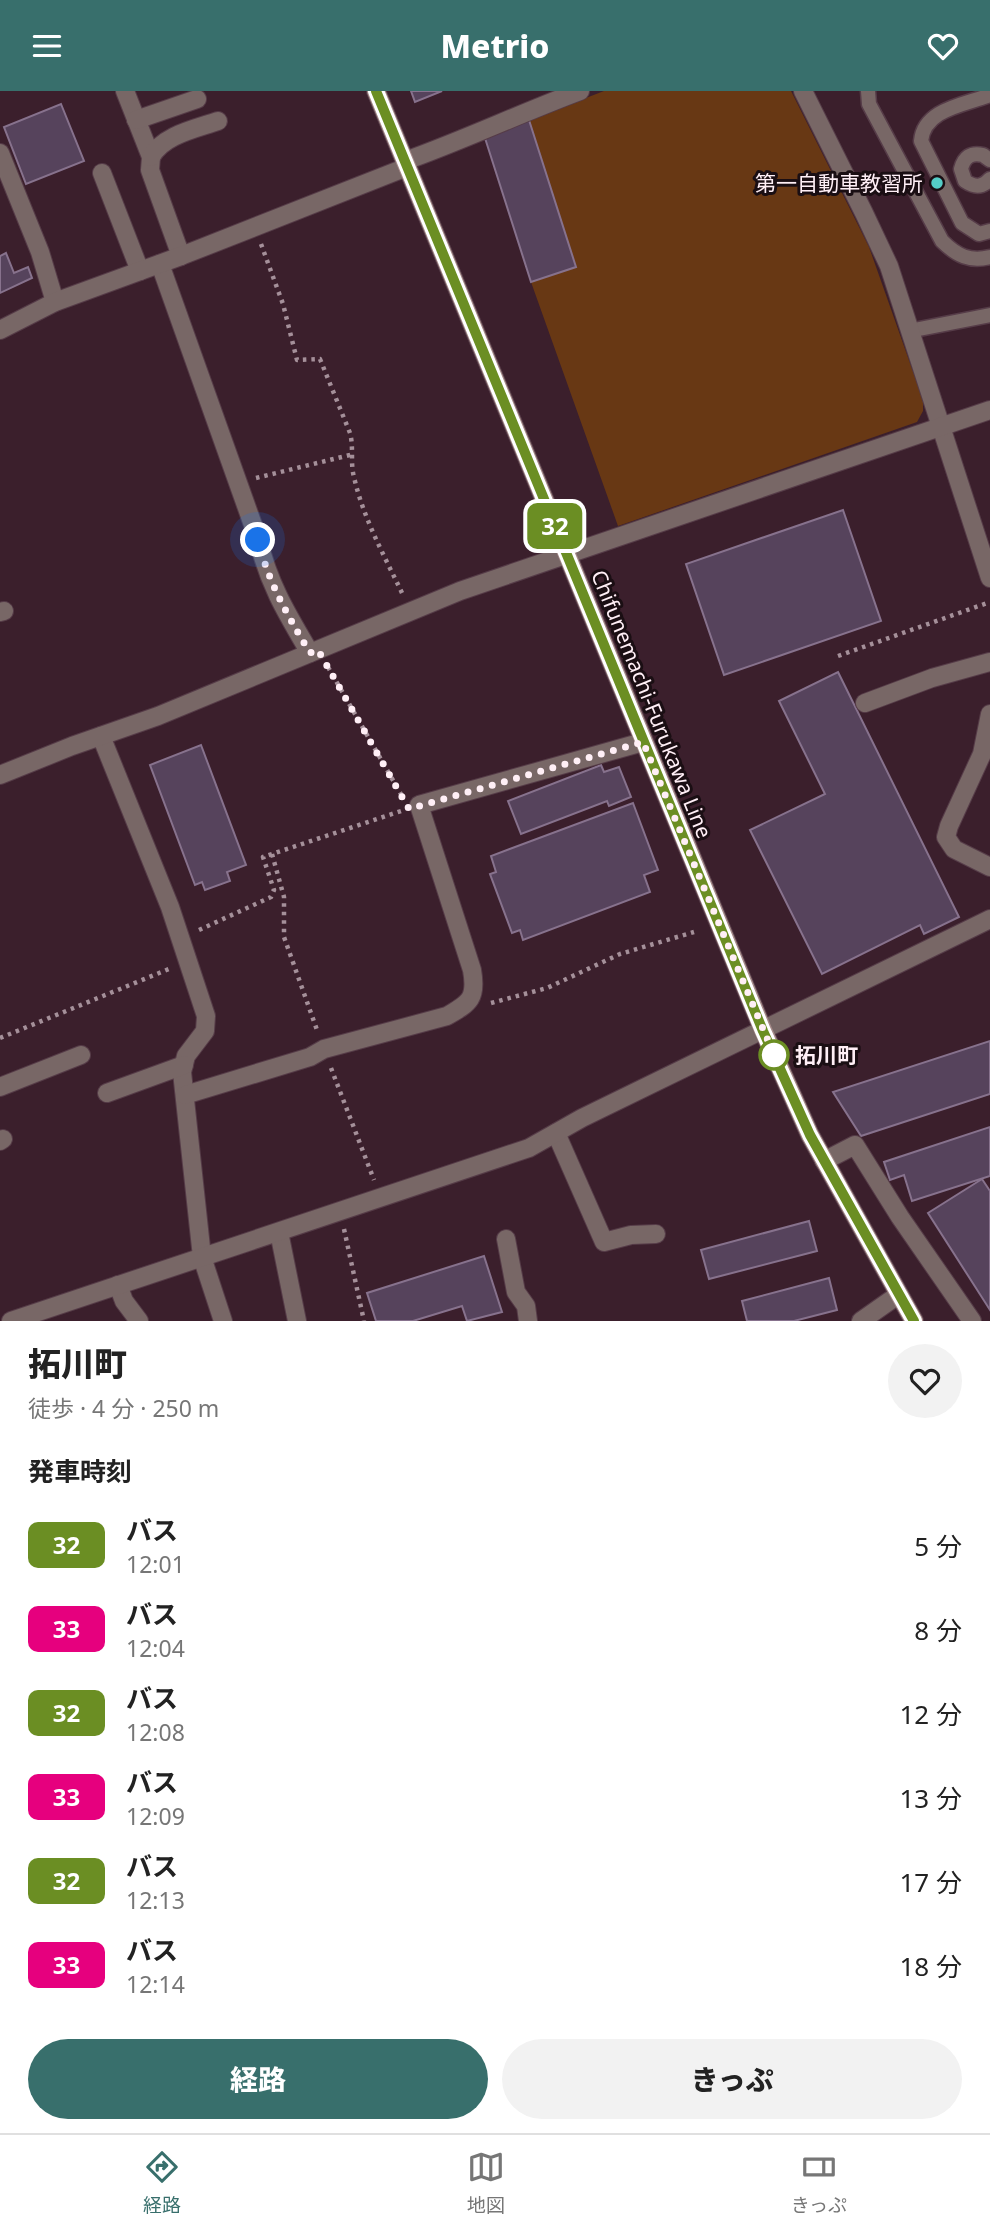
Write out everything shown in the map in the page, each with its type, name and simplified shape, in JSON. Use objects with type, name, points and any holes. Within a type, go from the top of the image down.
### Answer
[{"type":"street","points":[[125,91],[151,157]]},
{"type":"street","name":"Chifunemachi-Furukawa Line","points":[[376,91],[763,1031],[810,1135],[914,1321]]},
{"type":"street","points":[[0,330],[55,302],[254,228],[466,139],[523,112],[580,91]]},
{"type":"street","points":[[803,91],[888,266],[990,578]]},
{"type":"street","points":[[136,121],[197,99]]},
{"type":"street","points":[[181,257],[150,170],[151,157],[156,147],[168,140],[218,121]]},
{"type":"street","points":[[0,153],[7,187],[40,252],[55,302]]},
{"type":"street","points":[[102,173],[140,271]]},
{"type":"street","points":[[160,264],[276,594],[314,651]]},
{"type":"street","points":[[0,775],[158,716],[460,591],[990,410]]},
{"type":"street","points":[[865,703],[932,678],[990,662]]},
{"type":"street","points":[[990,714],[982,754],[948,826],[946,837],[954,849],[990,867]]},
{"type":"street","points":[[101,736],[178,928],[206,1016],[205,1031],[186,1056],[182,1073],[202,1257],[223,1321]]},
{"type":"street","points":[[185,1095],[310,1057],[324,1049],[447,1016],[465,1006],[474,993],[472,970],[414,807],[643,742]]},
{"type":"street","points":[[10,1321],[529,1148],[582,1118],[990,919]]},
{"type":"street","points":[[0,1087],[81,1055]]},
{"type":"street","points":[[107,1093],[184,1065]]},
{"type":"street","points":[[556,1133],[604,1242],[631,1235],[656,1234]]},
{"type":"street","points":[[824,1161],[855,1145],[900,1217],[972,1321]]},
{"type":"street","points":[[279,1231],[298,1321]]},
{"type":"street","points":[[506,1239],[516,1291],[526,1306],[528,1321]]},
{"type":"street","points":[[118,1285],[124,1301],[139,1321]]},
{"type":"street","points":[[861,1321],[898,1296]]},
{"type":"lane","points":[[868,91],[869,104],[942,241],[963,257],[976,260],[990,257]]},
{"type":"lane","points":[[990,95],[933,116],[923,128],[921,141],[922,148],[962,223],[979,234],[990,231]]},
{"type":"lane","points":[[990,160],[983,155],[970,155],[962,163],[965,181],[975,186],[990,179]]},
{"type":"lane","points":[[941,183],[962,175]]},
{"type":"lane","points":[[909,331],[990,315]]},
{"type":"path","points":[[254,228],[283,304],[297,361],[320,359],[350,433],[354,454],[353,473],[362,505],[411,611]]},
{"type":"path","points":[[238,483],[354,454]]},
{"type":"path","points":[[838,656],[990,602]]},
{"type":"path","points":[[178,928],[190,924],[200,930],[271,897],[274,890],[263,857],[414,807],[314,651]]},
{"type":"path","points":[[471,997],[489,1004],[522,996],[547,988],[620,954],[694,932]]},
{"type":"path","points":[[0,1038],[189,961]]},
{"type":"path","points":[[340,1211],[364,1321]]},
{"type":"shaded area","points":[[604,91],[791,91],[869,247],[923,400],[923,411],[917,422],[618,526],[531,282],[576,267],[529,120]]},
{"type":"building","points":[[411,91],[442,91],[415,102]]},
{"type":"building","points":[[61,104],[84,161],[26,184],[4,127]]},
{"type":"building","points":[[529,120],[576,267],[531,282],[484,135]]},
{"type":"building","points":[[6,253],[14,273],[28,267],[32,278],[0,293],[0,256]]},
{"type":"building","points":[[843,510],[881,621],[724,675],[686,564]]},
{"type":"building","points":[[838,672],[959,917],[924,934],[920,925],[822,974],[750,830],[825,794],[779,701]]},
{"type":"building","points":[[201,745],[246,865],[227,872],[230,881],[205,890],[202,882],[195,885],[150,765]]},
{"type":"building","points":[[601,765],[604,772],[619,767],[631,797],[609,806],[607,801],[521,834],[508,801]]},
{"type":"building","points":[[633,803],[658,870],[644,875],[650,892],[523,940],[520,930],[512,933],[490,874],[496,872],[491,856]]},
{"type":"building","points":[[990,1041],[990,1094],[861,1136],[833,1092]]},
{"type":"building","points":[[990,1127],[990,1176],[912,1201],[904,1175],[890,1180],[884,1162]]},
{"type":"building","points":[[982,1179],[990,1191],[990,1310],[928,1213]]},
{"type":"building","points":[[809,1221],[817,1251],[709,1279],[701,1250]]},
{"type":"building","points":[[484,1256],[502,1312],[467,1321],[462,1306],[413,1321],[376,1321],[367,1293]]},
{"type":"building","points":[[829,1278],[837,1310],[794,1321],[747,1321],[742,1301]]},
{"type":"bus line","name":"32","points":[[376,91],[763,1031],[810,1135],[914,1321]]},
{"type":"place","name":"第一自動車教習所","points":[[937,183]]},
{"type":"place","name":"拓川町","points":[[774,1055]]},
{"type":"route","points":[[258,540],[276,594],[310,653],[318,650],[409,809],[643,742],[774,1055]]}]
